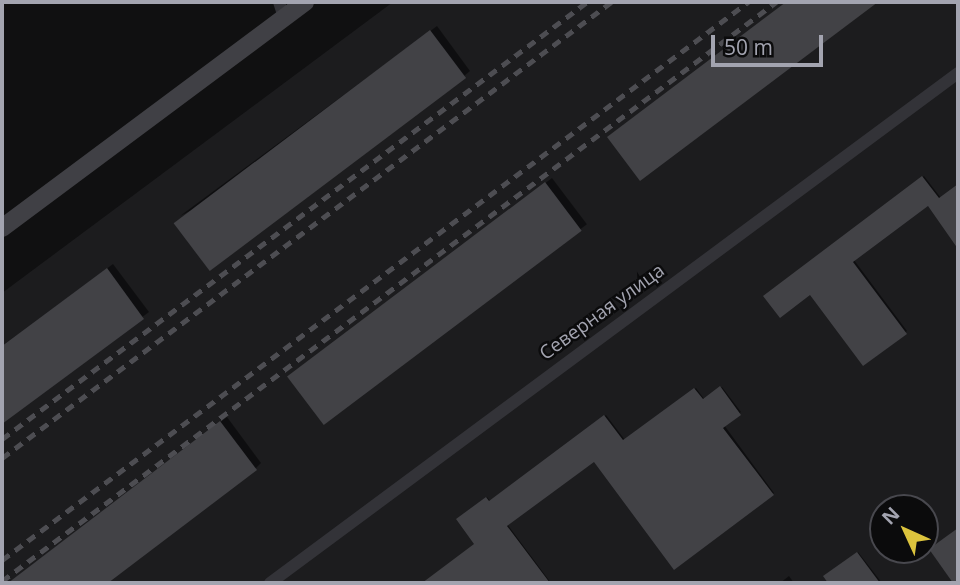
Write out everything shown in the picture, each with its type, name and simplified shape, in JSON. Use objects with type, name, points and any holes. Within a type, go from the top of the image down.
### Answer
[{"type":"main road","points":[[2,228],[281,9],[305,2]]},
{"type":"street","name":"Северная улица","points":[[270,583],[958,73]]},
{"type":"shaded area","points":[[393,2],[958,2],[958,583],[2,583],[2,293]]},
{"type":"building","points":[[786,2],[878,2],[640,181],[607,137]]},
{"type":"building","points":[[430,30],[466,78],[210,271],[174,223]]},
{"type":"building","points":[[922,176],[939,198],[958,184],[958,249],[928,206],[853,262],[907,334],[863,366],[810,295],[780,318],[763,296]]},
{"type":"building","points":[[545,182],[582,231],[324,425],[287,376]]},
{"type":"building","points":[[107,268],[144,319],[2,424],[2,346]]},
{"type":"building","points":[[720,386],[741,415],[723,428],[774,495],[674,570],[594,462],[507,526],[550,583],[422,583],[474,544],[456,519],[486,497],[489,501],[604,415],[623,440],[694,388],[703,399]]},
{"type":"building","points":[[220,421],[257,470],[108,583],[8,583]]},
{"type":"building","points":[[958,528],[958,583],[953,583],[939,563],[939,542]]},
{"type":"building","points":[[857,552],[880,583],[828,583],[823,576]]},
{"type":"railway","points":[[2,439],[587,2]]},
{"type":"railway","points":[[2,458],[611,2]]},
{"type":"railway","points":[[2,560],[748,2]]},
{"type":"railway","points":[[2,581],[776,2]]}]
